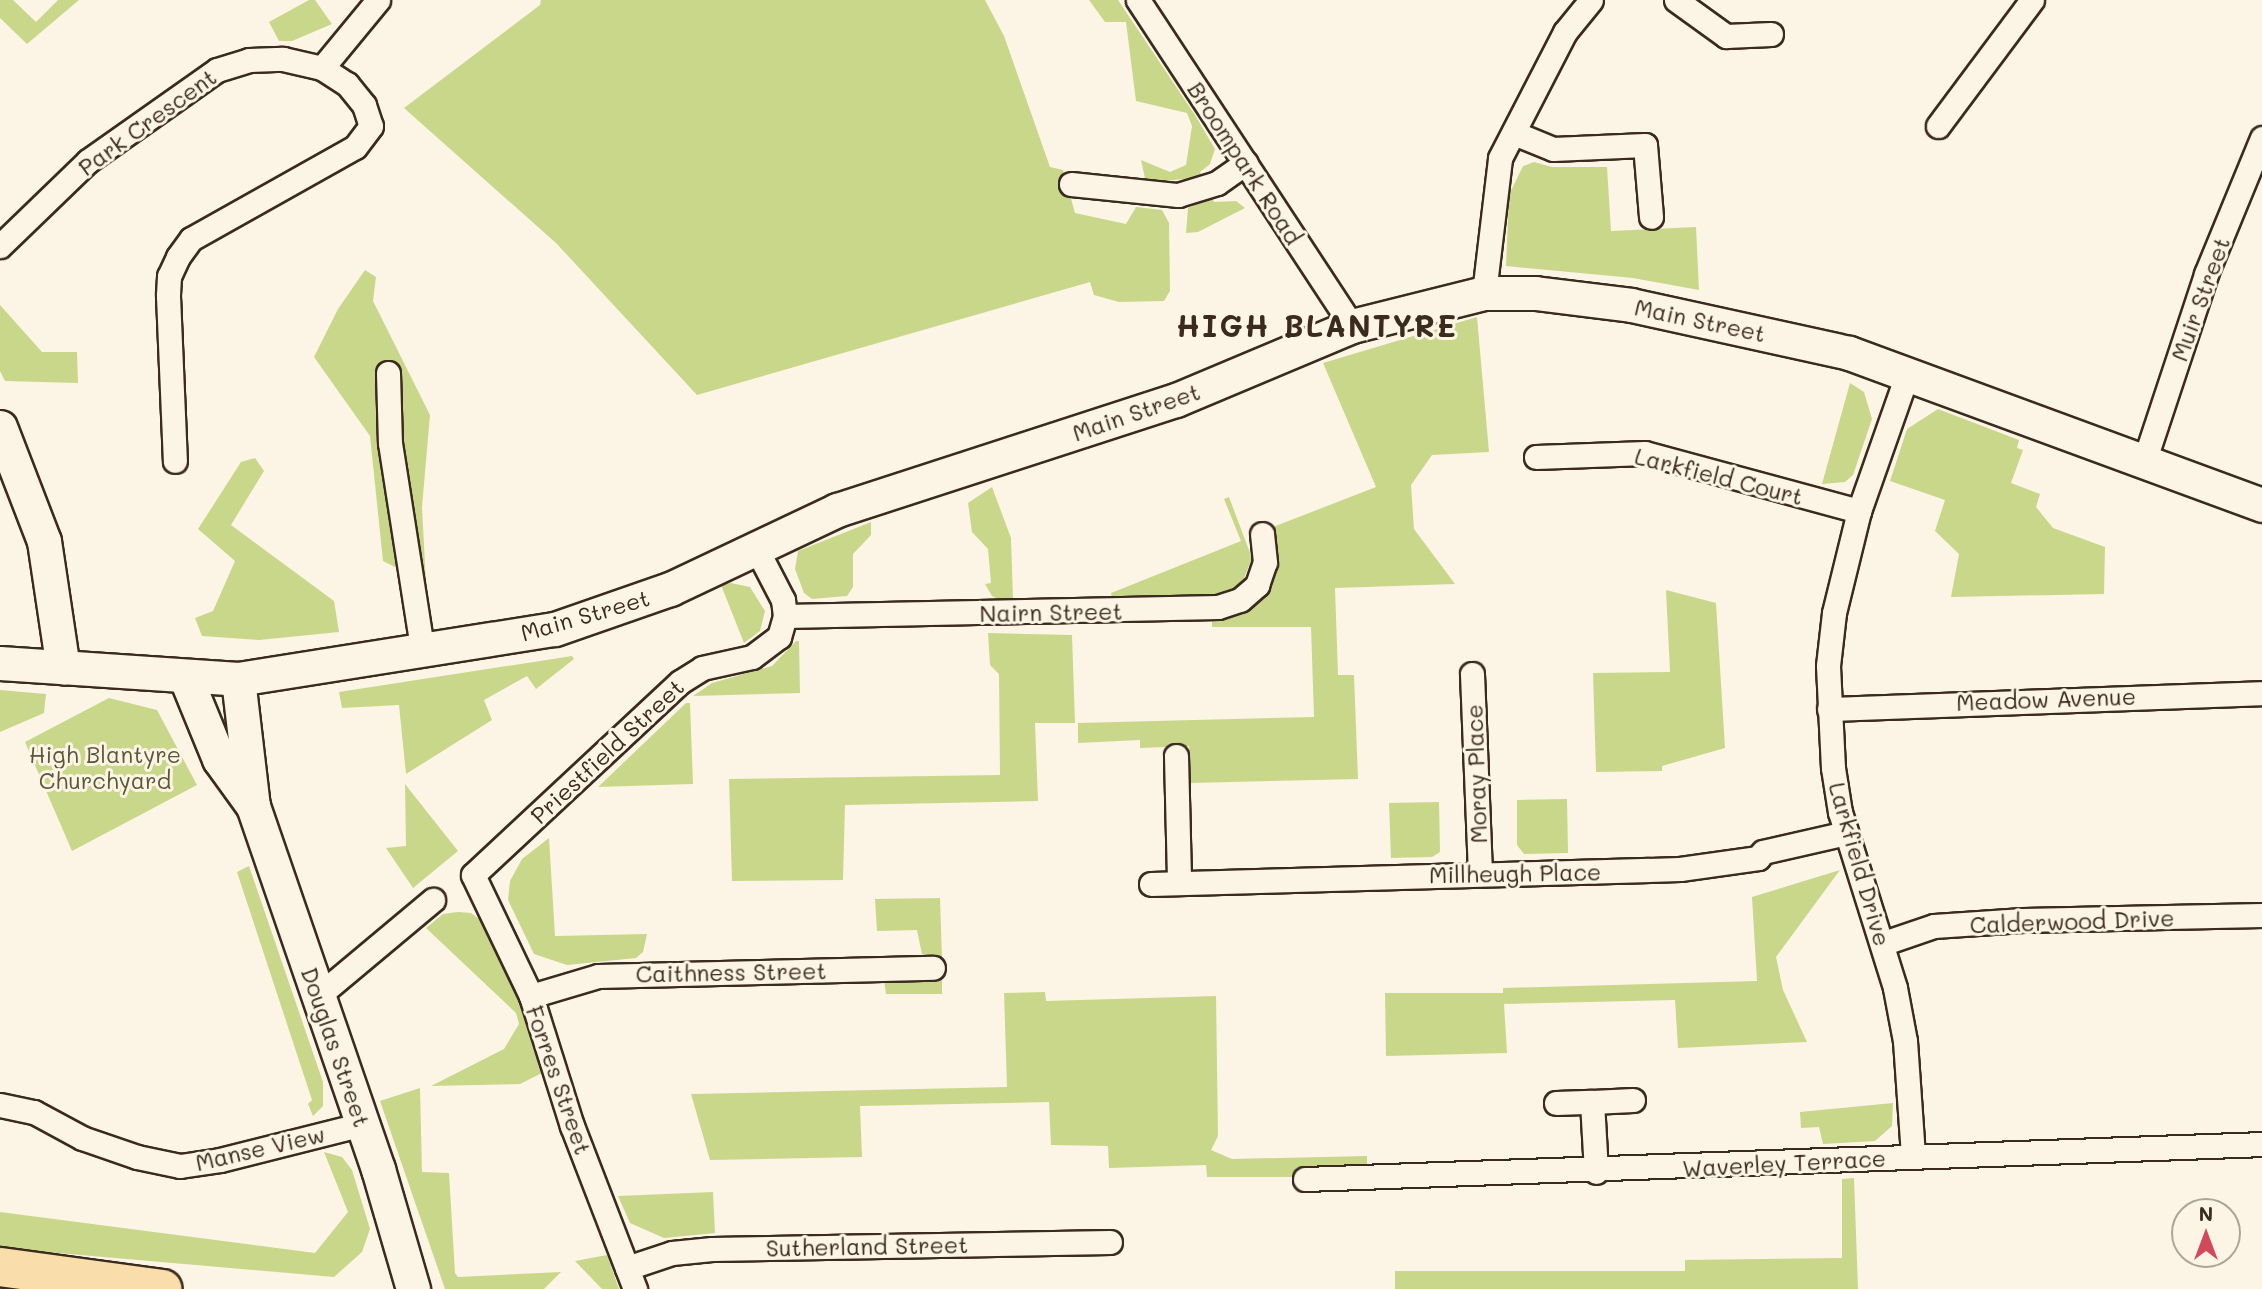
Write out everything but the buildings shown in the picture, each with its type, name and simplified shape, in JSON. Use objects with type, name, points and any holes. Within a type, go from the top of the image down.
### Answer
[{"type":"highway","points":[[0,1267],[149,1288]]},
{"type":"highway","points":[[0,1282],[149,1288]]},
{"type":"main road","name":"Main Street","points":[[0,663],[238,679],[423,653],[555,629],[612,613],[837,510],[1176,400],[1352,326],[1485,293],[1535,293],[1631,305],[1787,338],[1908,372],[2262,505]]},
{"type":"main road","points":[[0,427],[44,541],[63,668]]},
{"type":"main road","name":"Douglas Street","points":[[185,676],[219,759],[253,806]]},
{"type":"main road","name":"Douglas Street","points":[[238,679],[253,806],[363,1124],[413,1289]]},
{"type":"street","points":[[175,461],[169,276],[191,239],[339,158],[371,126],[364,104],[347,85],[322,68],[378,0]]},
{"type":"street","name":"Broompark Road","points":[[1138,0],[1352,326]]},
{"type":"street","points":[[1485,293],[1500,158],[1565,32],[1591,0]]},
{"type":"street","points":[[1676,0],[1726,36],[1771,34]]},
{"type":"street","points":[[1938,126],[2032,0]]},
{"type":"street","name":"Park Crescent","points":[[0,246],[88,160],[217,70],[249,60],[283,59],[322,68]]},
{"type":"street","points":[[1514,132],[1553,149],[1646,145],[1651,217]]},
{"type":"street","name":"Muir Street","points":[[2144,462],[2206,274],[2262,138]]},
{"type":"street","points":[[1071,184],[1178,195],[1217,183],[1246,163]]},
{"type":"street","name":"Larkfield Drive","points":[[1908,372],[1859,512],[1834,614],[1828,666],[1833,768],[1846,833],[1884,943],[1905,1041],[1913,1156]]},
{"type":"street","points":[[388,373],[390,443],[423,653]]},
{"type":"street","name":"Larkfield Court","points":[[1536,457],[1646,453],[1859,512]]},
{"type":"street","name":"Nairn Street","points":[[785,616],[1218,607],[1240,600],[1257,585],[1265,562],[1262,534]]},
{"type":"street","points":[[756,548],[778,583],[785,616]]},
{"type":"street","name":"Priestfield Street","points":[[473,875],[680,681],[702,668],[760,653],[779,638],[785,616]]},
{"type":"street","name":"Moray Place","points":[[1472,674],[1479,873]]},
{"type":"street","name":"Meadow Avenue","points":[[1829,709],[2262,693]]},
{"type":"street","points":[[1177,755],[1179,883]]},
{"type":"street","name":"Millheugh Place","points":[[1150,884],[1680,869],[1758,858],[1763,852],[1846,833]]},
{"type":"street","name":"Forres Street","points":[[473,875],[531,996],[572,1126],[631,1278]]},
{"type":"street","points":[[318,996],[433,900]]},
{"type":"street","name":"Calderwood Drive","points":[[1884,943],[1934,926],[2010,920],[2262,915]]},
{"type":"street","name":"Caithness Street","points":[[531,996],[598,976],[933,968]]},
{"type":"street","points":[[1556,1103],[1633,1100]]},
{"type":"street","points":[[1592,1102],[1596,1172]]},
{"type":"street","name":"Manse View","points":[[0,1105],[34,1112],[82,1138],[136,1157],[180,1166],[220,1160],[363,1124]]},
{"type":"street","name":"Waverley Terrace","points":[[1306,1179],[1596,1172],[1913,1156],[2262,1144]]},
{"type":"street","name":"Sutherland Street","points":[[631,1278],[672,1253],[712,1249],[1110,1242]]},
{"type":"green space","points":[[0,0],[13,0],[36,22],[58,0],[79,0],[27,44],[0,18]]},
{"type":"green space","points":[[309,0],[315,0],[332,24],[292,41],[279,41],[269,22]]},
{"type":"green space","points":[[541,0],[985,0],[1004,36],[1050,167],[1063,170],[1075,213],[1126,224],[1136,207],[1162,210],[1169,223],[1170,291],[1164,301],[1119,302],[1094,295],[1090,282],[697,395],[556,243],[404,108],[540,5]]},
{"type":"green space","points":[[1089,0],[1118,0],[1195,115],[1215,149],[1210,164],[1200,172],[1202,177],[1146,183],[1141,160],[1170,172],[1186,165],[1192,126],[1187,113],[1136,101],[1126,22],[1105,22]]},
{"type":"green space","points":[[1534,162],[1552,167],[1607,167],[1611,231],[1696,227],[1699,290],[1633,278],[1506,266],[1509,195],[1523,166]]},
{"type":"green space","points":[[1211,196],[1214,202],[1236,201],[1245,208],[1198,232],[1186,233],[1188,208]]},
{"type":"green space","points":[[365,270],[376,277],[373,301],[430,415],[422,507],[426,583],[383,561],[370,436],[314,357],[338,309]]},
{"type":"green space","points":[[0,305],[42,352],[77,352],[78,383],[5,381],[0,371]]},
{"type":"green space","points":[[1477,317],[1489,452],[1432,455],[1411,485],[1414,529],[1455,584],[1335,588],[1338,675],[1354,675],[1358,779],[1190,783],[1189,746],[1140,748],[1140,740],[1078,743],[1078,723],[1314,717],[1311,627],[1212,627],[1212,618],[1244,611],[1264,595],[1274,572],[1273,527],[1376,487],[1323,363]]},
{"type":"green space","points":[[1850,383],[1864,392],[1872,419],[1853,475],[1845,482],[1822,484]]},
{"type":"green space","points":[[1938,409],[2019,440],[2017,448],[2023,450],[2011,483],[2040,494],[2036,507],[2053,528],[2105,547],[2104,594],[1951,597],[1959,554],[1935,531],[1945,500],[1890,481],[1907,429]]},
{"type":"green space","points":[[255,458],[264,471],[231,525],[334,601],[339,632],[259,640],[202,636],[195,618],[213,611],[235,561],[198,529],[241,462]]},
{"type":"green space","points":[[992,487],[1011,538],[1013,599],[1002,601],[992,596],[985,584],[991,583],[988,549],[972,532],[968,503]]},
{"type":"green space","points":[[1229,497],[1252,558],[1241,586],[1213,596],[1112,598],[1111,593],[1241,541],[1224,499]]},
{"type":"green space","points":[[871,522],[871,535],[853,554],[853,587],[847,596],[812,599],[804,593],[795,569],[798,551]]},
{"type":"green space","points":[[731,583],[750,587],[765,611],[760,631],[744,643],[721,585]]},
{"type":"green space","points":[[1666,590],[1716,603],[1725,748],[1662,766],[1662,771],[1596,772],[1593,673],[1670,672]]},
{"type":"green space","points":[[988,633],[1072,635],[1075,723],[1035,723],[1038,801],[845,805],[843,880],[732,881],[729,779],[1000,775],[999,674],[990,665]]},
{"type":"green space","points":[[799,641],[800,693],[693,696],[712,683],[772,666]]},
{"type":"green space","points":[[572,656],[574,659],[536,689],[527,676],[484,700],[492,720],[406,774],[399,705],[342,708],[339,692]]},
{"type":"green space","points":[[0,690],[46,694],[44,713],[0,732]]},
{"type":"green space","name":"High Blantyre Churchyard","points":[[109,698],[157,710],[197,785],[72,851],[25,742]]},
{"type":"green space","points":[[686,703],[690,703],[693,784],[598,787]]},
{"type":"green space","points":[[405,784],[458,851],[413,888],[386,848],[406,846]]},
{"type":"green space","points":[[1567,799],[1568,853],[1524,854],[1517,845],[1517,800]]},
{"type":"green space","points":[[1439,802],[1440,852],[1432,857],[1391,858],[1389,803]]},
{"type":"green space","points":[[549,838],[555,936],[647,934],[643,952],[636,958],[567,965],[534,954],[508,900],[510,881],[522,859]]},
{"type":"green space","points":[[249,866],[323,1082],[323,1106],[313,1116],[308,1104],[312,1100],[237,872]]},
{"type":"green space","points":[[1840,870],[1776,957],[1783,990],[1807,1042],[1678,1048],[1675,1000],[1504,1004],[1507,1053],[1386,1056],[1385,993],[1503,993],[1503,988],[1757,981],[1752,897]]},
{"type":"green space","points":[[940,898],[942,959],[922,954],[917,930],[877,931],[875,899]]},
{"type":"green space","points":[[471,913],[489,926],[525,1016],[542,1073],[520,1084],[431,1086],[504,1049],[519,1024],[516,1013],[426,928],[443,914]]},
{"type":"green space","points":[[942,978],[942,994],[886,994],[884,980]]},
{"type":"green space","points":[[1045,992],[1046,1001],[1216,996],[1218,1136],[1211,1150],[1232,1159],[1367,1156],[1367,1170],[1305,1177],[1207,1177],[1206,1165],[1109,1168],[1108,1146],[1051,1145],[1049,1102],[860,1106],[862,1157],[710,1160],[691,1094],[1007,1087],[1004,993]]},
{"type":"green space","points":[[420,1088],[422,1172],[449,1173],[455,1273],[458,1277],[561,1272],[544,1289],[445,1289],[380,1101]]},
{"type":"green space","points":[[1893,1103],[1892,1126],[1875,1141],[1823,1144],[1819,1127],[1801,1128],[1800,1112]]},
{"type":"green space","points":[[324,1152],[342,1157],[352,1170],[370,1229],[362,1252],[334,1277],[0,1248],[0,1212],[315,1253],[348,1212]]},
{"type":"green space","points":[[1854,1178],[1858,1289],[1395,1289],[1395,1271],[1685,1271],[1685,1260],[1842,1258],[1842,1179]]},
{"type":"green space","points":[[713,1192],[715,1233],[664,1238],[630,1223],[618,1196]]},
{"type":"green space","points":[[607,1255],[619,1289],[602,1289],[575,1261]]},
{"type":"district","name":"HIGH BLANTYRE","points":[[1317,325]]}]
